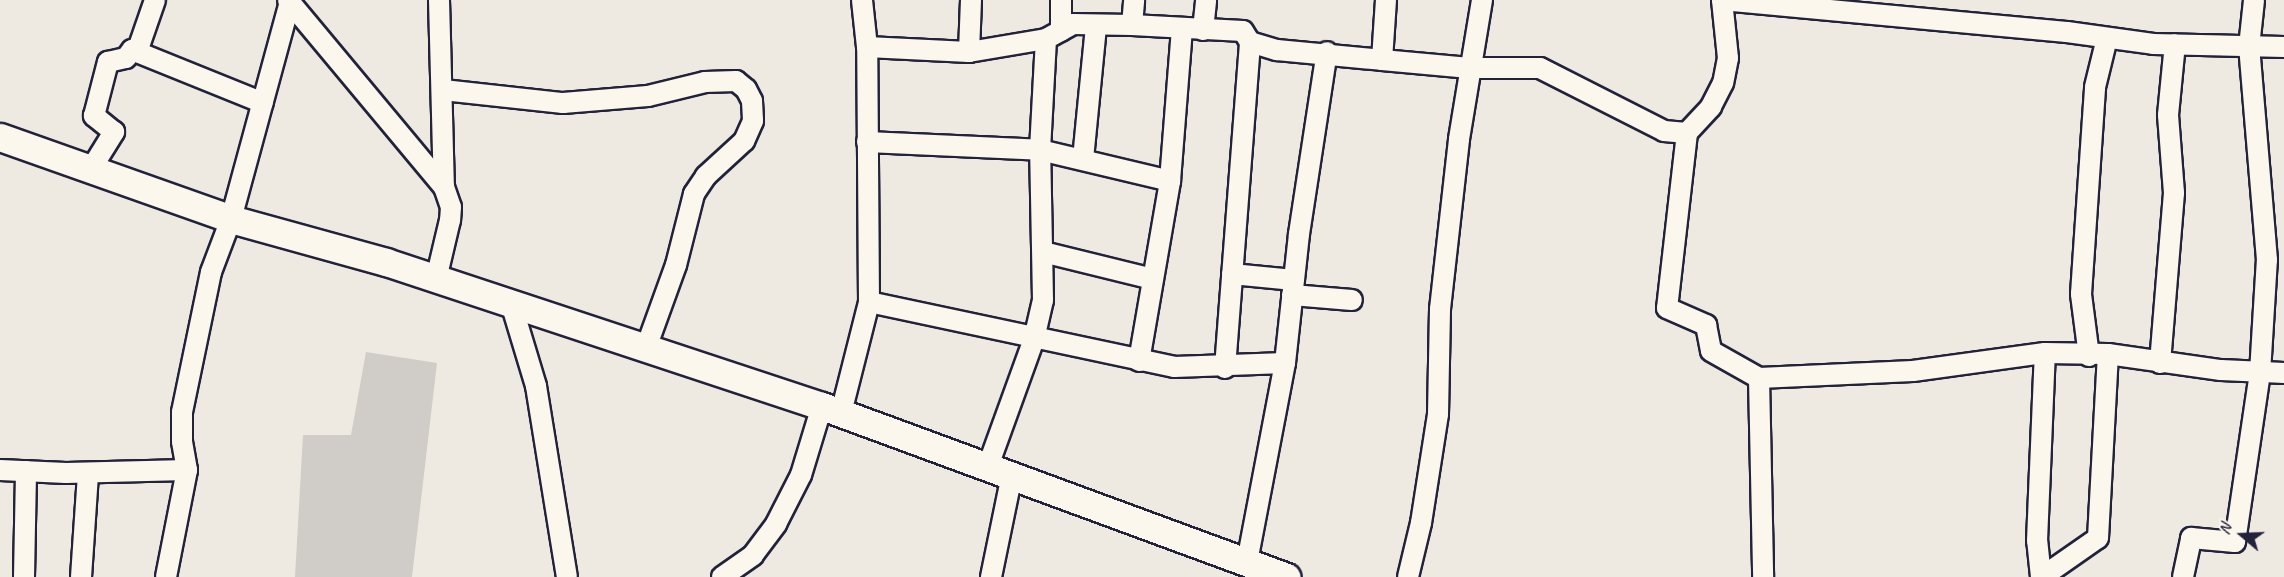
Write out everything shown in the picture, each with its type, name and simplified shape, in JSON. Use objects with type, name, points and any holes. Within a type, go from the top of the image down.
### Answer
[{"type":"street","points":[[136,52],[155,0]]},
{"type":"street","points":[[436,279],[451,207],[444,187],[440,0]]},
{"type":"street","points":[[722,577],[753,555],[776,524],[832,410],[868,302],[867,47],[862,0]]},
{"type":"street","points":[[969,52],[971,0]]},
{"type":"street","points":[[991,577],[1000,470],[1043,300],[1040,150],[1053,35],[1061,0]]},
{"type":"street","points":[[1132,25],[1134,0]]},
{"type":"street","points":[[1203,30],[1206,0]]},
{"type":"street","points":[[1382,60],[1386,0]]},
{"type":"street","points":[[1408,577],[1421,523],[1438,414],[1440,309],[1470,68],[1482,0]]},
{"type":"street","points":[[2284,47],[2175,44],[1722,0],[1728,58],[1723,83],[1711,106],[1687,133],[1681,162],[1677,234],[1667,308],[1706,325],[1711,351],[1759,378],[1913,371],[2045,353],[2098,355],[2260,373],[2284,373]]},
{"type":"street","points":[[2183,577],[2191,538],[2235,542],[2260,373],[2267,260],[2249,47],[2254,0]]},
{"type":"street","points":[[289,1],[444,187]]},
{"type":"street","points":[[166,577],[187,470],[182,441],[182,412],[211,272],[231,219],[289,1]]},
{"type":"street","points":[[867,47],[969,52],[1053,35],[1073,24],[1243,31],[1250,42],[1225,368]]},
{"type":"street","points":[[1083,159],[1096,26]]},
{"type":"street","points":[[1139,361],[1170,181],[1182,28]]},
{"type":"street","points":[[2045,353],[2037,541],[2041,577],[2098,538],[2098,355],[2081,294],[2095,87],[2107,38]]},
{"type":"street","points":[[1250,42],[1277,50],[1327,52],[1382,60],[1470,68],[1540,68],[1664,131],[1687,133]]},
{"type":"street","points":[[2160,363],[2174,193],[2168,115],[2175,44]]},
{"type":"street","points":[[91,169],[114,132],[94,116],[108,62],[126,58],[132,50],[263,103]]},
{"type":"street","points":[[1247,562],[1285,363],[1293,287],[1327,52]]},
{"type":"street","points":[[443,90],[563,103],[648,96],[705,82],[736,81],[746,89],[752,101],[753,122],[744,141],[706,176],[694,194],[676,265],[646,348]]},
{"type":"street","points":[[0,137],[231,219],[436,279],[832,410],[1286,577]]},
{"type":"street","points":[[867,142],[1040,150],[1170,181]]},
{"type":"street","points":[[1043,252],[1153,279]]},
{"type":"street","points":[[1232,274],[1352,300]]},
{"type":"street","points":[[868,302],[1174,368],[1225,368],[1285,363]]},
{"type":"street","points":[[511,303],[536,386],[567,577]]},
{"type":"street","points":[[1759,378],[1763,577]]},
{"type":"street","points":[[0,470],[88,473],[187,470]]},
{"type":"street","points":[[24,577],[26,471]]},
{"type":"street","points":[[81,577],[88,473]]},
{"type":"shaded area","points":[[366,352],[437,363],[412,577],[295,577],[303,435],[351,435]]}]
